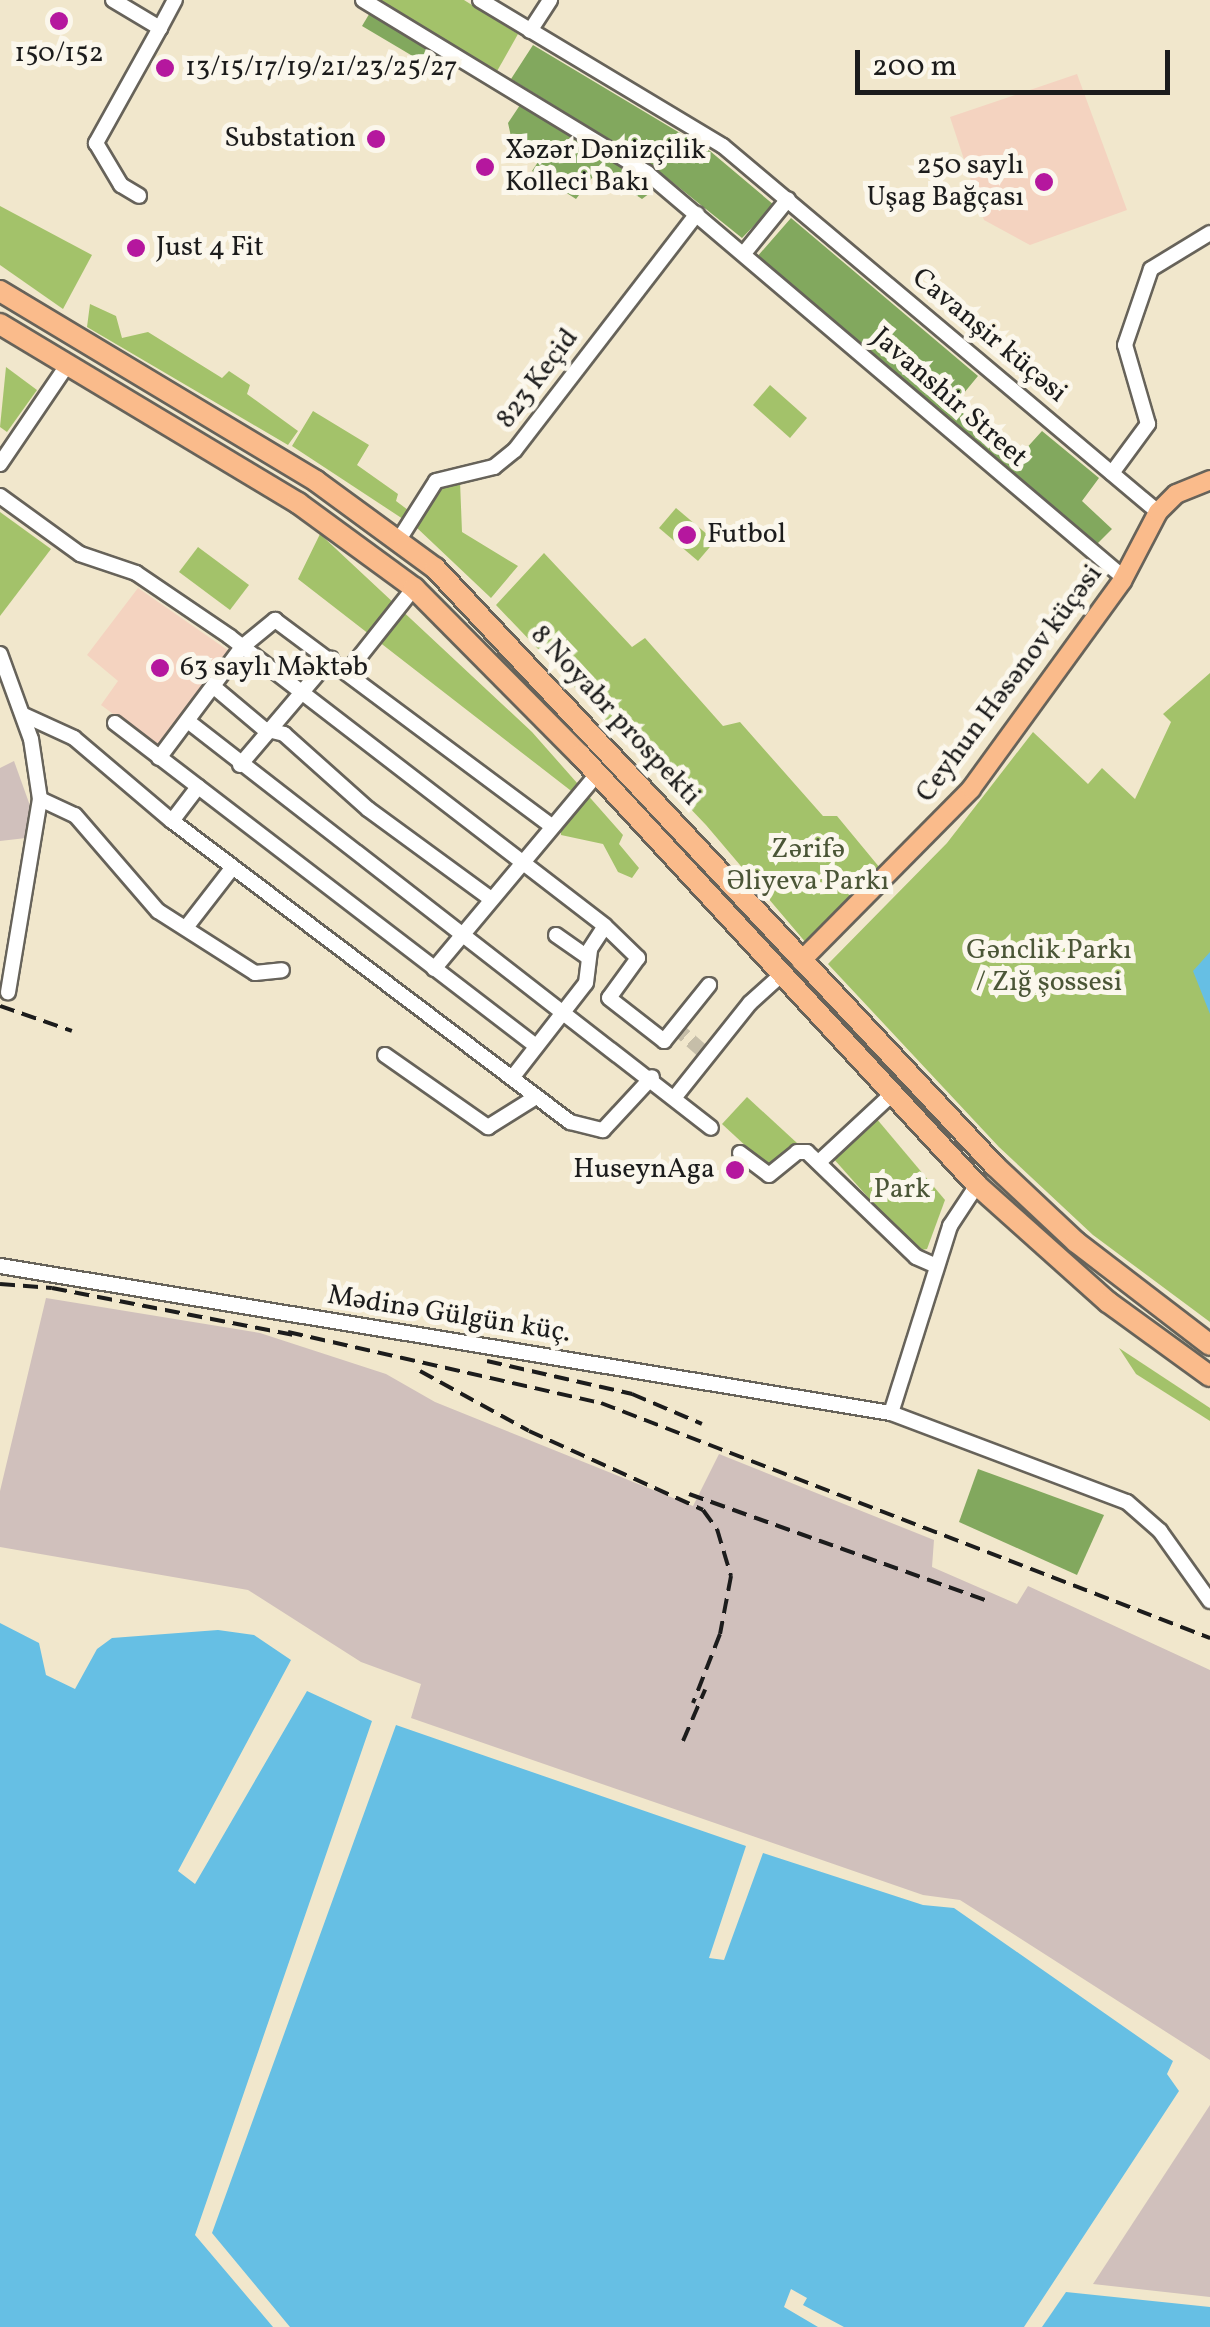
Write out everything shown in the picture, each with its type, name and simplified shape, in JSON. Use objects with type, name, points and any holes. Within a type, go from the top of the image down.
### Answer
[{"type":"highway","name":"8 Noyabr prospekti","points":[[0,291],[400,538],[475,605],[801,961],[1035,1206],[1210,1345]]},
{"type":"highway","name":"8 Noyabr prospekti","points":[[0,324],[298,503],[414,588],[597,774],[779,977],[976,1185],[1108,1302],[1210,1376]]},
{"type":"highway","points":[[779,977],[801,961]]},
{"type":"main road","name":"Ceyhun Həsənov küçəsi","points":[[801,961],[962,799],[1124,578],[1158,512],[1176,494],[1210,480]]},
{"type":"street","points":[[113,0],[160,28]]},
{"type":"street","points":[[138,196],[121,184],[96,143],[175,0]]},
{"type":"street","points":[[364,0],[648,173],[745,252],[788,198]]},
{"type":"street","name":"Cavanşir küçəsi","points":[[480,0],[723,146],[1158,512]]},
{"type":"street","points":[[530,31],[550,0]]},
{"type":"street","name":"823 Keçid","points":[[400,538],[436,481],[494,467],[515,450],[697,214]]},
{"type":"street","points":[[1112,473],[1148,424],[1125,344],[1152,269],[1210,232]]},
{"type":"street","name":"Javanshir Street","points":[[745,252],[1124,578]]},
{"type":"street","points":[[0,464],[68,364]]},
{"type":"street","points":[[0,496],[80,554],[136,574],[242,647],[605,926],[638,958],[609,998],[664,1041],[708,985]]},
{"type":"street","points":[[348,670],[414,588]]},
{"type":"street","points":[[160,758],[242,647],[275,620],[348,670],[550,826]]},
{"type":"street","points":[[0,654],[24,715],[40,799],[8,992]]},
{"type":"street","points":[[240,766],[331,658]]},
{"type":"street","points":[[214,687],[270,730],[284,734],[368,809],[491,899]]},
{"type":"street","points":[[24,715],[74,738],[172,821],[576,1126],[603,1130],[652,1077]]},
{"type":"street","points":[[188,722],[240,766],[652,1077],[712,1128]]},
{"type":"street","points":[[115,723],[536,1046]]},
{"type":"street","points":[[434,969],[597,774]]},
{"type":"street","points":[[172,821],[198,788]]},
{"type":"street","points":[[40,799],[76,815],[150,904],[188,925],[255,972],[282,970]]},
{"type":"street","points":[[188,925],[234,867]]},
{"type":"street","points":[[512,1078],[590,975],[588,957],[605,926]]},
{"type":"street","points":[[556,935],[588,957]]},
{"type":"street","points":[[675,1097],[750,1003],[779,977]]},
{"type":"street","points":[[386,1055],[488,1127],[536,1097]]},
{"type":"street","points":[[820,1162],[890,1096]]},
{"type":"street","points":[[740,1154],[769,1175],[801,1150],[820,1162],[916,1257],[936,1266]]},
{"type":"street","points":[[891,1413],[956,1211],[976,1185]]},
{"type":"street","name":"Mədinə Gülgün küç.","points":[[0,1266],[891,1413],[1127,1502],[1160,1531],[1210,1600]]},
{"type":"shaded area","name":"250 saylı Uşag Bağçası","points":[[1077,74],[1127,210],[1030,245],[984,220],[950,117]]},
{"type":"shaded area","name":"63 saylı Məktəb","points":[[138,588],[229,651],[159,748],[101,705],[118,681],[87,655]]},
{"type":"shaded area","points":[[14,761],[33,814],[26,838],[0,841],[0,768]]},
{"type":"shaded area","points":[[46,1298],[260,1333],[386,1374],[435,1402],[693,1506],[719,1454],[934,1540],[932,1567],[1017,1604],[1028,1586],[1210,1670],[1210,2060],[960,1900],[923,1895],[411,1718],[421,1684],[361,1662],[248,1590],[0,1547],[0,1491]]},
{"type":"shaded area","points":[[1210,2105],[1210,2297],[1093,2284]]},
{"type":"green space","points":[[371,0],[464,0],[518,34],[496,73]]},
{"type":"green space","points":[[371,11],[460,62],[448,77],[362,26]]},
{"type":"green space","points":[[533,45],[710,151],[774,205],[742,238],[651,165],[511,79]]},
{"type":"green space","points":[[522,102],[658,187],[642,199],[598,170],[576,199],[532,171],[542,156],[512,141],[508,123]]},
{"type":"green space","points":[[0,206],[92,255],[63,309],[0,265]]},
{"type":"green space","points":[[791,218],[978,376],[959,399],[1023,452],[1042,431],[1099,478],[1082,501],[1112,529],[1093,548],[756,258]]},
{"type":"green space","points":[[90,304],[116,316],[122,338],[148,332],[222,378],[229,371],[250,385],[247,394],[298,431],[288,445],[87,327]]},
{"type":"green space","points":[[6,367],[37,390],[7,432],[0,427]]},
{"type":"green space","name":"Futbol","points":[[770,385],[807,418],[790,438],[753,405]]},
{"type":"green space","points":[[313,411],[369,445],[357,465],[398,494],[396,501],[408,510],[403,519],[292,446]]},
{"type":"green space","points":[[460,481],[462,532],[518,566],[491,598],[416,527],[438,487]]},
{"type":"green space","name":"Futbol","points":[[676,508],[715,541],[698,561],[659,528]]},
{"type":"green space","points":[[0,512],[51,549],[0,616]]},
{"type":"green space","points":[[320,534],[532,732],[623,835],[619,844],[639,868],[632,878],[618,872],[603,844],[561,835],[561,820],[579,797],[298,579]]},
{"type":"green space","points":[[198,547],[249,585],[230,610],[179,572]]},
{"type":"green space","name":"Zərifə Əliyeva Parkı","points":[[544,553],[632,647],[645,638],[723,726],[740,722],[823,816],[837,816],[880,868],[807,944],[706,825],[496,605]]},
{"type":"green space","name":"Gənclik Parkı / Zığ şossesi","points":[[1210,673],[1210,1322],[1093,1235],[999,1147],[828,964],[947,843],[1033,732],[1088,784],[1102,768],[1135,799],[1171,722],[1163,714]]},
{"type":"green space","points":[[747,1097],[797,1143],[772,1170],[722,1124]]},
{"type":"green space","name":"Park","points":[[876,1118],[945,1200],[927,1249],[916,1251],[832,1157]]},
{"type":"green space","points":[[1119,1348],[1210,1408],[1210,1421],[1136,1374]]},
{"type":"green space","points":[[978,1469],[1104,1515],[1077,1575],[959,1522]]},
{"type":"water","points":[[1210,952],[1210,1014],[1193,971]]},
{"type":"water","points":[[0,1623],[39,1643],[46,1675],[75,1689],[97,1649],[112,1638],[218,1630],[254,1635],[291,1660],[178,1871],[195,1884],[307,1691],[372,1721],[195,2235],[273,2327],[0,2327]]},
{"type":"water","points":[[396,1725],[746,1846],[709,1958],[724,1960],[763,1853],[923,1905],[954,1908],[1173,2061],[1167,2074],[1179,2091],[1024,2327],[844,2327],[803,2305],[807,2298],[791,2289],[784,2307],[818,2327],[290,2327],[212,2233]]},
{"type":"water","points":[[1066,2292],[1210,2307],[1210,2327],[1042,2327]]},
{"type":"tunnel","points":[[675,1027],[706,1054]]},
{"type":"railway","points":[[0,1006],[72,1031]]},
{"type":"railway","points":[[0,1284],[52,1288],[300,1336]]},
{"type":"railway","points":[[288,1332],[601,1403],[1210,1638]]},
{"type":"railway","points":[[487,1361],[632,1394],[702,1424]]},
{"type":"railway","points":[[420,1371],[529,1431],[703,1510],[717,1529],[731,1576],[720,1634],[693,1703]]},
{"type":"railway","points":[[689,1494],[990,1602]]},
{"type":"railway","points":[[683,1741],[705,1690]]},
{"type":"place","name":"150/152","points":[[59,21]]},
{"type":"place","name":"13/15/17/19/21/23/25/27","points":[[165,68]]},
{"type":"place","name":"Substation","points":[[376,139]]},
{"type":"place","name":"Xəzər Dənizçilik Kolleci Bakı","points":[[485,167]]},
{"type":"place","name":"250 saylı Uşag Bağçası","points":[[1044,182]]},
{"type":"place","name":"Just 4 Fit","points":[[136,248]]},
{"type":"place","name":"Futbol","points":[[687,535]]},
{"type":"place","name":"63 saylı Məktəb","points":[[160,668]]},
{"type":"place","name":"HuseynAga","points":[[735,1170]]}]
